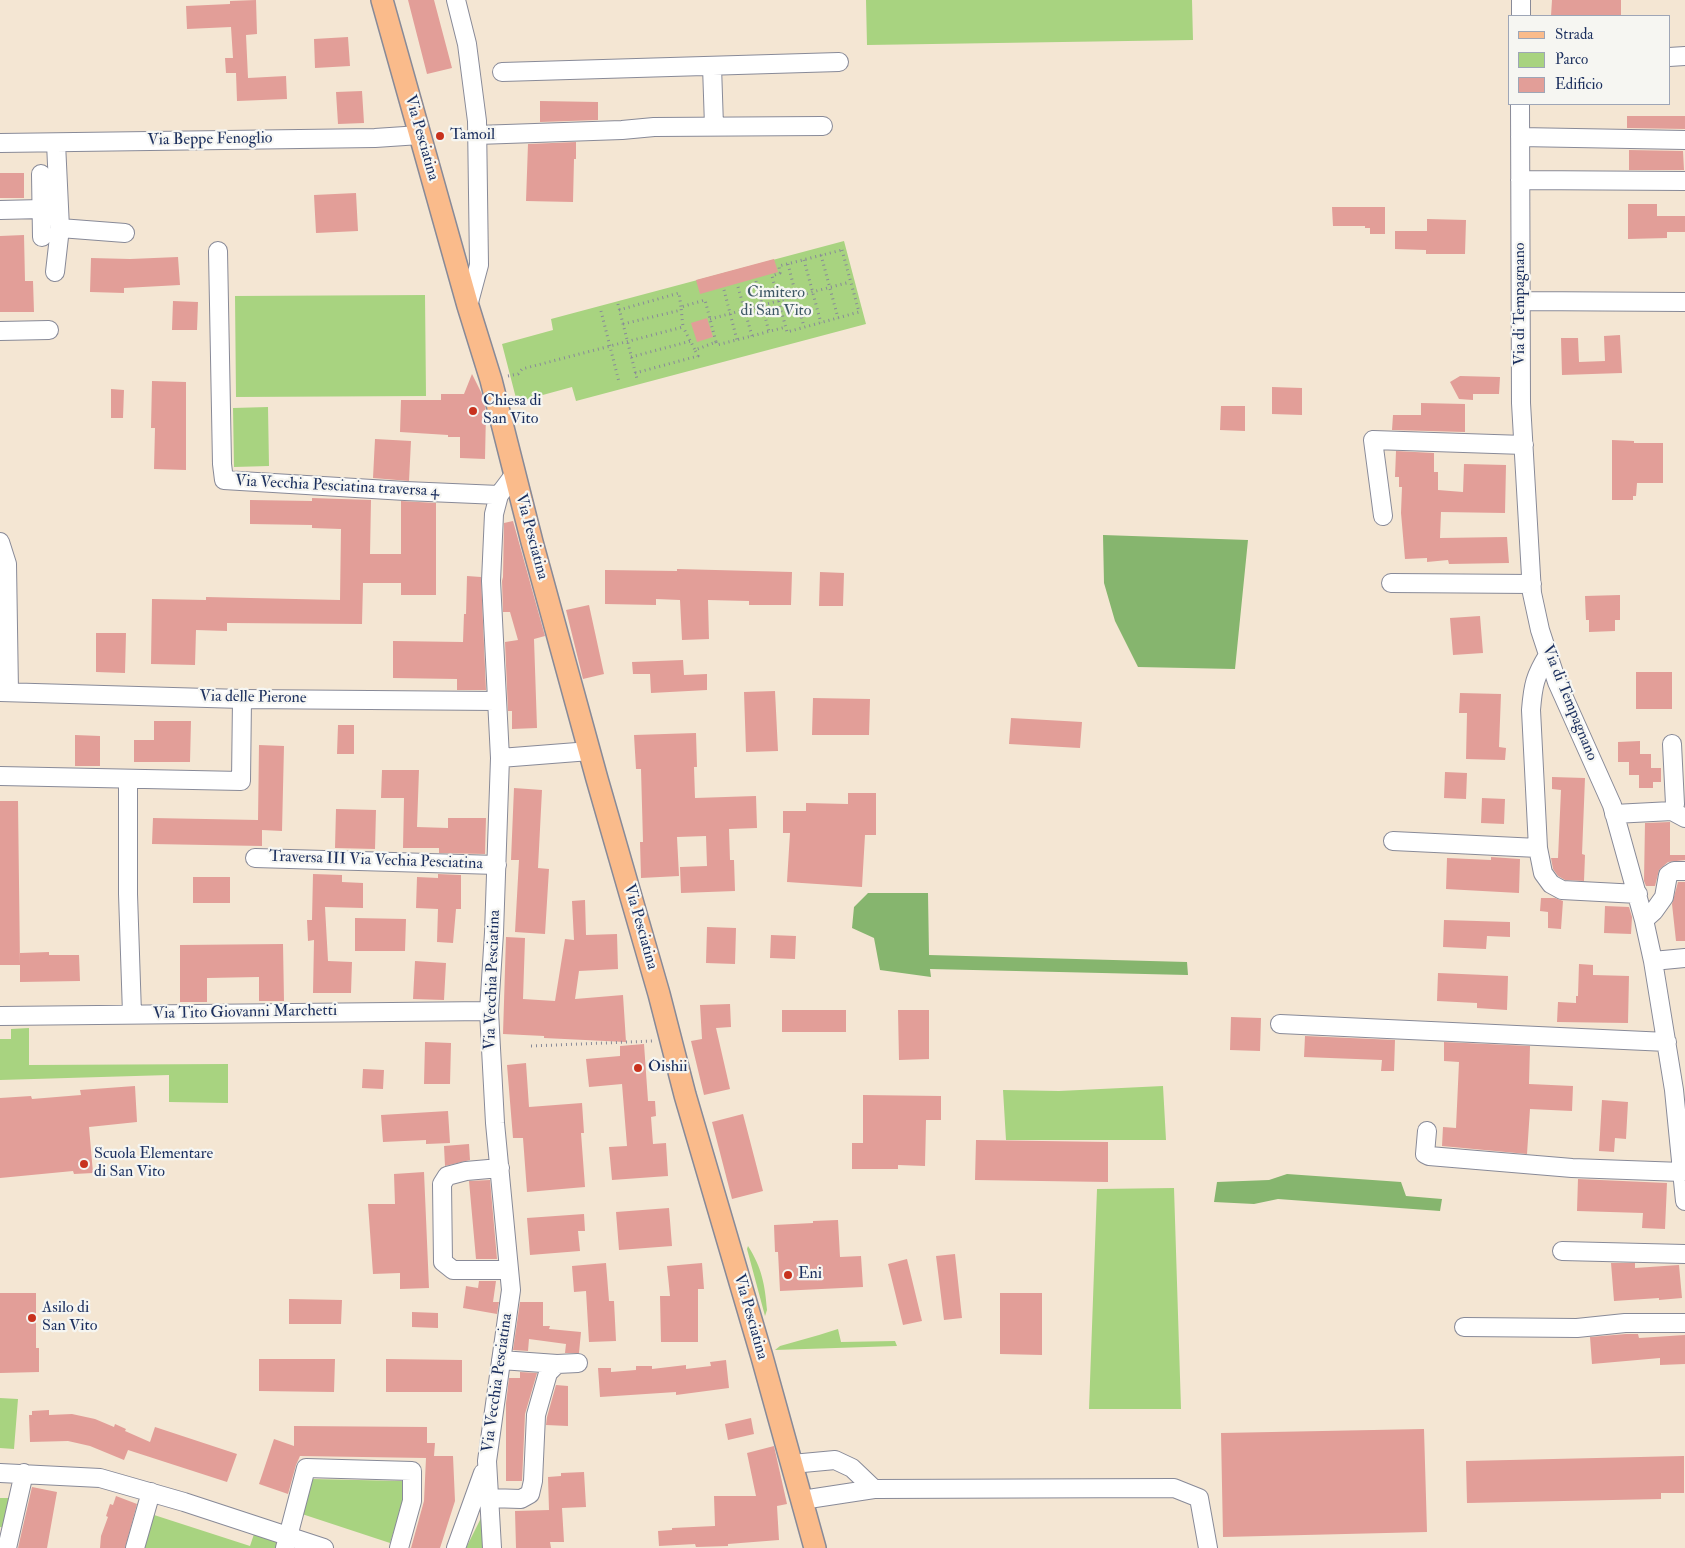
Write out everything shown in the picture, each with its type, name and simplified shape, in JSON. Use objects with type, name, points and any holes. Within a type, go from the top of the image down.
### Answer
[{"type":"main road","name":"Via Pesciatina","points":[[382,0],[468,306],[491,380],[514,475],[590,751],[815,1548]]},
{"type":"street","points":[[456,0],[467,44],[477,135],[479,265],[468,306]]},
{"type":"street","points":[[1521,0],[1521,15]]},
{"type":"street","points":[[1670,56],[1685,56]]},
{"type":"street","points":[[502,72],[839,62]]},
{"type":"street","points":[[712,66],[714,126]]},
{"type":"street","name":"Via di Tempagnano","points":[[1520,105],[1522,403],[1532,584],[1540,630],[1557,682],[1612,806],[1638,894],[1653,961],[1680,1104],[1682,1172],[1685,1201]]},
{"type":"street","points":[[477,135],[622,130],[654,127],[823,126]]},
{"type":"street","name":"Via Beppe Fenoglio","points":[[0,143],[375,138],[420,135]]},
{"type":"street","points":[[1520,137],[1685,140]]},
{"type":"street","points":[[56,143],[60,228],[56,272]]},
{"type":"street","points":[[41,174],[42,237]]},
{"type":"street","points":[[1520,180],[1685,181]]},
{"type":"street","points":[[0,210],[42,209]]},
{"type":"street","points":[[60,228],[125,233]]},
{"type":"street","name":"Via Vecchia Pesciatina traversa 4","points":[[218,252],[222,464],[224,480],[499,495]]},
{"type":"street","points":[[1521,301],[1685,302]]},
{"type":"street","points":[[0,331],[49,330]]},
{"type":"street","points":[[1383,516],[1373,440],[1524,445]]},
{"type":"street","name":"Via Vecchia Pesciatina","points":[[492,1548],[487,1461],[511,1290],[495,1123],[489,1011],[497,864],[500,758],[491,581],[494,514],[499,495],[514,475]]},
{"type":"street","name":"Via delle Pierone","points":[[0,542],[7,564],[4,692],[242,699],[497,701]]},
{"type":"street","points":[[1391,583],[1532,584]]},
{"type":"street","points":[[1548,655],[1537,674],[1533,687],[1531,710],[1538,848],[1543,873],[1552,884],[1562,890],[1638,894]]},
{"type":"street","points":[[0,776],[242,781],[242,699]]},
{"type":"street","points":[[1614,814],[1678,814],[1675,804],[1672,744]]},
{"type":"street","points":[[500,758],[590,751]]},
{"type":"street","points":[[128,780],[128,894],[132,1014]]},
{"type":"street","points":[[1393,841],[1538,848]]},
{"type":"street","name":"Traversa III Via Vechia Pesciatina","points":[[255,858],[497,864]]},
{"type":"street","points":[[1644,920],[1664,898],[1668,875],[1674,871],[1685,871]]},
{"type":"street","points":[[1653,961],[1685,958]]},
{"type":"street","name":"Via Tito Giovanni Marchetti","points":[[0,1016],[489,1011]]},
{"type":"street","points":[[1280,1024],[1667,1042]]},
{"type":"street","points":[[1427,1132],[1425,1154],[1429,1156],[1572,1168],[1682,1172]]},
{"type":"street","points":[[500,1168],[466,1170],[447,1176],[442,1184],[443,1262],[453,1270],[509,1270]]},
{"type":"street","points":[[1562,1251],[1685,1254]]},
{"type":"street","points":[[1464,1328],[1577,1328],[1625,1323],[1685,1323]]},
{"type":"street","points":[[501,1360],[556,1364],[578,1363]]},
{"type":"street","points":[[489,1498],[520,1499],[530,1494],[534,1482],[536,1415],[548,1373],[556,1364]]},
{"type":"street","points":[[792,1464],[835,1460],[852,1468],[874,1489]]},
{"type":"street","points":[[456,1548],[487,1461]]},
{"type":"street","points":[[286,1542],[306,1468],[412,1471],[412,1501],[399,1548]]},
{"type":"street","points":[[0,1473],[100,1478],[151,1492],[286,1542],[324,1548]]},
{"type":"street","points":[[7,1548],[24,1473]]},
{"type":"street","points":[[802,1500],[874,1489],[1174,1488],[1199,1498],[1208,1548]]},
{"type":"street","points":[[135,1548],[151,1492]]},
{"type":"path","points":[[842,250],[859,312],[787,332],[772,276],[780,273],[779,266],[821,255],[842,250]]},
{"type":"path","points":[[821,255],[838,318]]},
{"type":"path","points":[[804,260],[821,323]]},
{"type":"path","points":[[788,264],[804,327]]},
{"type":"path","points":[[756,281],[769,332]]},
{"type":"path","points":[[710,319],[850,282]]},
{"type":"path","points":[[738,287],[752,336]]},
{"type":"path","points":[[724,290],[737,340]]},
{"type":"path","points":[[619,310],[679,293],[683,327],[698,356],[635,373]]},
{"type":"path","points":[[623,324],[705,300],[717,345],[786,327]]},
{"type":"path","points":[[618,304],[637,378]]},
{"type":"path","points":[[600,310],[619,382]]},
{"type":"path","points":[[491,380],[518,374],[522,369],[683,327]]},
{"type":"path","points":[[631,357],[691,341]]},
{"type":"path","points":[[695,350],[716,342]]},
{"type":"path","points":[[531,1046],[581,1046],[671,1040]]},
{"type":"green space","points":[[866,0],[1192,0],[1193,40],[867,45]]},
{"type":"green space","name":"Cimitero di San Vito","points":[[844,241],[866,324],[576,401],[572,387],[517,402],[502,344],[553,330],[551,319]]},
{"type":"green space","points":[[425,295],[426,396],[236,397],[235,296]]},
{"type":"green space","points":[[268,407],[269,466],[234,467],[233,408]]},
{"type":"green space","points":[[1103,535],[1248,540],[1235,669],[1138,667],[1115,621],[1104,583]]},
{"type":"green space","points":[[868,893],[928,893],[929,955],[1187,962],[1188,975],[930,969],[931,977],[880,970],[874,938],[852,928],[854,907]]},
{"type":"green space","points":[[29,1028],[29,1065],[228,1064],[228,1103],[169,1102],[169,1075],[0,1080],[0,1039],[11,1039],[11,1029]]},
{"type":"green space","points":[[1163,1086],[1166,1140],[1006,1140],[1003,1090],[1059,1091]]},
{"type":"green space","points":[[1287,1174],[1401,1182],[1406,1196],[1442,1199],[1440,1211],[1278,1199],[1254,1204],[1214,1202],[1217,1182],[1269,1180]]},
{"type":"green space","points":[[1174,1188],[1181,1409],[1089,1409],[1097,1189]]},
{"type":"green space","points":[[748,1246],[757,1262],[762,1277],[767,1310],[765,1316],[747,1249]]},
{"type":"green space","points":[[838,1329],[841,1342],[895,1341],[897,1346],[775,1350],[780,1346]]},
{"type":"green space","points":[[0,1398],[18,1399],[14,1449],[0,1448]]},
{"type":"green space","points":[[312,1479],[403,1481],[403,1502],[390,1543],[302,1514]]},
{"type":"green space","points":[[0,1498],[13,1498],[6,1528],[0,1527]]},
{"type":"green space","points":[[151,1514],[250,1546],[254,1534],[280,1541],[278,1548],[141,1548]]},
{"type":"green space","points":[[482,1516],[486,1548],[466,1548]]},
{"type":"building","points":[[256,0],[257,34],[246,35],[248,78],[286,76],[287,99],[237,101],[236,73],[226,73],[225,58],[233,58],[231,27],[187,29],[186,6],[230,4],[230,1]]},
{"type":"building","points":[[408,0],[434,0],[452,68],[427,74]]},
{"type":"building","points":[[1552,0],[1621,0],[1621,15],[1551,15]]},
{"type":"building","points":[[348,37],[350,66],[315,68],[314,39]]},
{"type":"building","points":[[362,91],[364,123],[338,124],[336,92]]},
{"type":"building","points":[[540,101],[598,102],[598,120],[540,122]]},
{"type":"building","points":[[1627,116],[1685,116],[1685,129],[1627,128]]},
{"type":"building","points":[[576,142],[573,202],[526,201],[528,144]]},
{"type":"building","points":[[1629,150],[1683,151],[1684,170],[1629,170]]},
{"type":"building","points":[[0,173],[24,173],[24,198],[0,198]]},
{"type":"building","points":[[356,193],[358,231],[316,233],[314,195]]},
{"type":"building","points":[[1628,204],[1657,204],[1657,216],[1685,216],[1685,232],[1667,232],[1667,238],[1628,239]]},
{"type":"building","points":[[1332,207],[1385,207],[1385,234],[1370,234],[1370,228],[1365,228],[1365,226],[1333,226]]},
{"type":"building","points":[[1427,219],[1466,220],[1465,254],[1426,254],[1426,250],[1395,249],[1395,231],[1427,231]]},
{"type":"building","points":[[24,235],[25,281],[33,281],[34,312],[0,312],[0,236]]},
{"type":"building","points":[[178,257],[180,285],[124,288],[124,293],[90,292],[91,258]]},
{"type":"building","points":[[774,259],[778,272],[700,294],[696,280]]},
{"type":"building","points":[[173,301],[198,302],[197,330],[172,330]]},
{"type":"building","points":[[707,318],[713,337],[697,342],[691,323]]},
{"type":"building","points":[[1620,335],[1622,373],[1562,375],[1561,338],[1578,338],[1579,362],[1605,361],[1604,336]]},
{"type":"building","points":[[472,374],[482,394],[486,411],[485,459],[460,458],[460,437],[400,432],[401,400],[441,400],[441,394],[464,394]]},
{"type":"building","points":[[1460,376],[1500,377],[1499,394],[1473,394],[1473,400],[1459,399],[1450,382]]},
{"type":"building","points":[[152,381],[186,382],[186,470],[154,469],[155,428],[151,428]]},
{"type":"building","points":[[1272,387],[1302,388],[1302,415],[1272,414]]},
{"type":"building","points":[[111,389],[124,390],[123,418],[111,418]]},
{"type":"building","points":[[1421,403],[1465,404],[1465,432],[1392,430],[1393,415],[1421,415]]},
{"type":"building","points":[[1221,406],[1245,406],[1245,431],[1220,430]]},
{"type":"building","points":[[375,439],[411,441],[409,481],[373,478]]},
{"type":"building","points":[[1612,440],[1634,441],[1634,443],[1663,443],[1663,483],[1637,483],[1636,496],[1633,496],[1633,500],[1612,500]]},
{"type":"building","points":[[1396,451],[1434,453],[1434,472],[1438,472],[1438,490],[1463,492],[1464,464],[1506,465],[1505,513],[1441,512],[1440,538],[1507,537],[1509,563],[1449,564],[1448,560],[1427,562],[1427,558],[1405,559],[1401,513],[1402,487],[1399,487],[1399,477],[1395,477]]},
{"type":"building","points":[[312,498],[371,500],[370,554],[401,554],[401,501],[436,503],[436,595],[401,595],[401,583],[363,583],[362,624],[227,623],[227,631],[196,630],[195,665],[151,664],[152,599],[206,600],[206,597],[340,600],[341,529],[312,528],[312,525],[250,524],[250,500],[312,501]]},
{"type":"building","points":[[513,521],[545,636],[534,639],[537,728],[512,729],[512,711],[508,711],[505,642],[518,640],[510,612],[503,612],[502,581],[504,523]]},
{"type":"building","points":[[677,569],[792,572],[791,605],[749,605],[749,601],[708,600],[709,639],[682,640],[680,600],[656,599],[656,605],[605,604],[605,570],[677,571]]},
{"type":"building","points":[[820,572],[844,573],[843,606],[819,606]]},
{"type":"building","points":[[467,576],[481,577],[486,690],[457,690],[457,679],[393,678],[393,641],[463,642]]},
{"type":"building","points":[[1620,595],[1620,620],[1615,620],[1615,631],[1589,632],[1589,620],[1586,620],[1585,596]]},
{"type":"building","points":[[589,605],[604,674],[583,679],[566,610]]},
{"type":"building","points":[[1480,616],[1483,653],[1453,655],[1450,618]]},
{"type":"building","points":[[96,633],[126,633],[125,673],[96,672]]},
{"type":"building","points":[[683,660],[684,675],[707,674],[707,690],[651,693],[650,674],[633,674],[632,662]]},
{"type":"building","points":[[1636,672],[1672,672],[1672,709],[1636,709]]},
{"type":"building","points":[[775,691],[778,751],[746,752],[744,692]]},
{"type":"building","points":[[1460,693],[1501,694],[1499,747],[1506,748],[1505,760],[1466,759],[1467,713],[1459,713]]},
{"type":"building","points":[[813,698],[870,699],[869,735],[812,735]]},
{"type":"building","points":[[1011,718],[1082,722],[1080,748],[1009,744]]},
{"type":"building","points":[[154,721],[191,721],[190,762],[134,762],[134,740],[154,740]]},
{"type":"building","points":[[338,725],[354,725],[354,754],[337,754]]},
{"type":"building","points":[[696,733],[697,767],[694,767],[695,798],[756,796],[757,828],[729,829],[730,860],[734,860],[735,891],[681,893],[680,867],[707,866],[706,836],[677,837],[679,876],[641,878],[640,842],[643,842],[641,769],[636,769],[634,735]]},
{"type":"building","points":[[75,735],[100,736],[100,766],[75,766]]},
{"type":"building","points":[[1640,741],[1640,754],[1651,754],[1651,768],[1661,768],[1661,782],[1653,782],[1653,788],[1639,788],[1639,775],[1629,775],[1629,762],[1618,762],[1618,742]]},
{"type":"building","points":[[259,745],[284,746],[282,831],[262,830],[262,846],[152,844],[153,818],[258,820]]},
{"type":"building","points":[[382,770],[419,770],[417,827],[448,828],[448,818],[486,818],[485,854],[439,853],[439,848],[403,848],[404,798],[381,798]]},
{"type":"building","points":[[1445,772],[1467,773],[1466,799],[1444,798]]},
{"type":"building","points":[[1552,777],[1585,778],[1582,854],[1585,855],[1584,881],[1565,880],[1558,876],[1553,869],[1551,858],[1558,858],[1561,790],[1552,789]]},
{"type":"building","points":[[514,788],[542,790],[538,868],[549,869],[545,934],[515,932],[519,860],[511,860]]},
{"type":"building","points":[[848,793],[876,793],[876,835],[865,835],[862,887],[787,882],[790,833],[783,833],[783,811],[806,811],[806,803],[848,804]]},
{"type":"building","points":[[1482,798],[1505,799],[1504,824],[1481,823]]},
{"type":"building","points":[[0,801],[18,801],[20,965],[0,965]]},
{"type":"building","points":[[336,809],[376,810],[375,849],[335,848]]},
{"type":"building","points":[[1670,822],[1670,855],[1685,855],[1685,860],[1668,862],[1659,870],[1655,886],[1646,886],[1644,881],[1645,823]]},
{"type":"building","points":[[1491,857],[1520,859],[1519,893],[1446,889],[1447,858],[1491,860]]},
{"type":"building","points":[[313,874],[342,875],[342,882],[363,883],[363,908],[325,907],[328,961],[352,962],[351,993],[313,993],[314,940],[308,941],[307,920],[312,920]]},
{"type":"building","points":[[438,874],[461,875],[461,909],[456,909],[453,943],[437,942],[438,909],[416,908],[417,877],[438,878]]},
{"type":"building","points":[[193,877],[230,877],[230,903],[193,903]]},
{"type":"building","points":[[1678,882],[1685,882],[1685,941],[1676,941],[1672,904]]},
{"type":"building","points":[[1541,898],[1555,898],[1563,901],[1561,929],[1548,928],[1548,912],[1540,911]]},
{"type":"building","points":[[585,900],[586,935],[617,934],[618,969],[579,971],[575,999],[623,995],[626,1042],[503,1034],[506,937],[525,938],[523,999],[555,1001],[565,939],[574,940],[572,901]]},
{"type":"building","points":[[1605,906],[1629,907],[1632,917],[1631,934],[1604,933]]},
{"type":"building","points":[[355,918],[406,919],[405,951],[355,951]]},
{"type":"building","points":[[1444,920],[1510,922],[1510,937],[1487,936],[1486,949],[1443,947]]},
{"type":"building","points":[[707,927],[736,928],[735,964],[706,963]]},
{"type":"building","points":[[771,935],[796,936],[795,959],[770,958]]},
{"type":"building","points":[[283,944],[284,1001],[259,1001],[259,977],[207,978],[207,1002],[180,1002],[180,945]]},
{"type":"building","points":[[49,952],[49,955],[79,955],[80,981],[20,982],[20,953]]},
{"type":"building","points":[[415,961],[446,963],[444,1000],[413,999]]},
{"type":"building","points":[[1579,964],[1593,965],[1593,975],[1629,976],[1628,1023],[1557,1022],[1558,1002],[1576,1003]]},
{"type":"building","points":[[1438,973],[1508,976],[1507,1010],[1477,1008],[1477,1003],[1437,1001]]},
{"type":"building","points":[[730,1004],[731,1027],[716,1028],[730,1089],[704,1095],[691,1041],[702,1039],[700,1005]]},
{"type":"building","points":[[782,1010],[846,1010],[846,1032],[782,1032]]},
{"type":"building","points":[[898,1010],[929,1010],[929,1059],[899,1060]]},
{"type":"building","points":[[1231,1017],[1261,1018],[1260,1051],[1230,1050]]},
{"type":"building","points":[[1305,1036],[1395,1040],[1394,1071],[1381,1071],[1382,1060],[1304,1057]]},
{"type":"building","points":[[425,1042],[451,1043],[450,1084],[424,1084]]},
{"type":"building","points":[[1444,1042],[1530,1046],[1529,1084],[1573,1086],[1572,1111],[1530,1109],[1527,1154],[1442,1146],[1443,1127],[1456,1128],[1459,1062],[1444,1061]]},
{"type":"building","points":[[644,1044],[648,1101],[655,1101],[656,1116],[651,1117],[653,1144],[666,1143],[668,1176],[612,1180],[609,1147],[627,1146],[622,1084],[589,1087],[586,1059],[620,1056],[620,1046]]},
{"type":"building","points":[[526,1063],[529,1107],[582,1103],[584,1133],[581,1133],[585,1187],[527,1192],[523,1138],[513,1138],[507,1065]]},
{"type":"building","points":[[363,1069],[384,1070],[383,1089],[362,1088]]},
{"type":"building","points":[[135,1086],[137,1122],[89,1127],[93,1173],[74,1174],[73,1171],[0,1178],[0,1098],[31,1096],[32,1099],[81,1095],[80,1090]]},
{"type":"building","points":[[863,1095],[941,1096],[941,1120],[926,1120],[925,1166],[898,1165],[898,1169],[852,1169],[852,1143],[863,1143]]},
{"type":"building","points":[[1602,1100],[1628,1102],[1626,1139],[1615,1138],[1614,1152],[1599,1151]]},
{"type":"building","points":[[448,1111],[450,1143],[426,1144],[426,1140],[383,1142],[381,1115]]},
{"type":"building","points":[[743,1114],[763,1191],[732,1199],[712,1122]]},
{"type":"building","points":[[976,1140],[1108,1142],[1108,1182],[975,1180]]},
{"type":"building","points":[[469,1144],[470,1160],[445,1166],[444,1146]]},
{"type":"building","points":[[424,1172],[429,1288],[400,1289],[400,1273],[373,1274],[368,1204],[395,1204],[394,1174]]},
{"type":"building","points":[[1578,1179],[1667,1183],[1665,1229],[1642,1228],[1643,1213],[1577,1211]]},
{"type":"building","points":[[490,1180],[497,1259],[476,1259],[469,1181]]},
{"type":"building","points":[[669,1208],[672,1246],[619,1250],[616,1212]]},
{"type":"building","points":[[584,1214],[585,1231],[578,1231],[580,1251],[530,1255],[527,1218]]},
{"type":"building","points":[[838,1220],[840,1257],[861,1256],[863,1287],[780,1291],[778,1252],[775,1252],[774,1225]]},
{"type":"building","points":[[955,1254],[962,1318],[944,1320],[936,1256]]},
{"type":"building","points":[[907,1259],[922,1321],[903,1325],[888,1264]]},
{"type":"building","points":[[606,1263],[609,1301],[614,1301],[616,1341],[589,1342],[586,1291],[574,1292],[572,1266]]},
{"type":"building","points":[[702,1263],[704,1289],[698,1289],[698,1342],[661,1342],[660,1296],[670,1296],[667,1266]]},
{"type":"building","points":[[1611,1263],[1635,1263],[1635,1268],[1679,1265],[1682,1298],[1614,1301]]},
{"type":"building","points":[[479,1281],[496,1281],[493,1302],[499,1302],[497,1314],[463,1308],[466,1286],[478,1288]]},
{"type":"building","points":[[0,1293],[36,1293],[36,1348],[39,1348],[39,1372],[0,1373]]},
{"type":"building","points":[[1000,1293],[1042,1293],[1042,1355],[1000,1354]]},
{"type":"building","points":[[289,1299],[342,1300],[341,1324],[289,1324]]},
{"type":"building","points":[[520,1302],[543,1302],[543,1326],[550,1326],[549,1329],[581,1332],[579,1353],[565,1353],[566,1344],[529,1339],[528,1351],[513,1350]]},
{"type":"building","points":[[412,1312],[438,1313],[438,1328],[412,1327]]},
{"type":"building","points":[[1638,1334],[1639,1338],[1685,1335],[1685,1364],[1660,1365],[1660,1358],[1592,1364],[1590,1337]]},
{"type":"building","points":[[259,1359],[335,1359],[334,1392],[259,1391]]},
{"type":"building","points":[[386,1359],[462,1360],[462,1392],[386,1392]]},
{"type":"building","points":[[726,1360],[729,1388],[676,1395],[676,1392],[600,1397],[598,1368],[611,1368],[611,1372],[636,1370],[636,1366],[652,1366],[652,1369],[686,1365],[686,1369],[711,1366],[710,1362]]},
{"type":"building","points":[[520,1372],[537,1373],[525,1414],[522,1481],[506,1481],[506,1403],[509,1378],[520,1378]]},
{"type":"building","points":[[556,1385],[568,1386],[568,1426],[546,1425]]},
{"type":"building","points":[[49,1410],[49,1415],[72,1414],[95,1419],[114,1427],[115,1424],[126,1429],[125,1431],[150,1442],[155,1427],[237,1454],[227,1482],[128,1450],[124,1460],[90,1446],[68,1441],[30,1442],[29,1415],[32,1415],[32,1411]]},
{"type":"building","points":[[751,1418],[754,1434],[728,1440],[725,1424]]},
{"type":"building","points":[[294,1426],[427,1427],[427,1443],[435,1443],[434,1456],[453,1456],[455,1501],[440,1548],[411,1548],[424,1501],[426,1458],[300,1456],[288,1494],[259,1484],[274,1439],[294,1446]]},
{"type":"building","points":[[1424,1429],[1427,1532],[1223,1537],[1221,1433]]},
{"type":"building","points":[[774,1446],[787,1504],[777,1506],[779,1540],[728,1544],[728,1546],[696,1547],[695,1544],[659,1546],[658,1531],[672,1530],[672,1528],[715,1526],[714,1496],[756,1496],[747,1453]]},
{"type":"building","points":[[1684,1456],[1684,1493],[1661,1493],[1661,1499],[1467,1503],[1466,1461]]},
{"type":"building","points":[[584,1472],[586,1507],[562,1508],[564,1542],[550,1542],[551,1548],[516,1548],[515,1511],[549,1510],[548,1477],[561,1476],[561,1473]]},
{"type":"building","points":[[32,1487],[57,1492],[47,1548],[18,1548]]},
{"type":"building","points":[[116,1496],[137,1504],[125,1548],[100,1548],[101,1536],[108,1517],[106,1516],[110,1504],[113,1505]]},
{"type":"place","name":"Tamoil","points":[[440,136]]},
{"type":"place","name":"Chiesa di San Vito","points":[[473,411]]},
{"type":"place","name":"Oishii","points":[[638,1068]]},
{"type":"place","name":"Scuola Elementare di San Vito","points":[[84,1164]]},
{"type":"place","name":"Eni","points":[[788,1275]]},
{"type":"place","name":"Asilo di San Vito","points":[[32,1318]]}]
